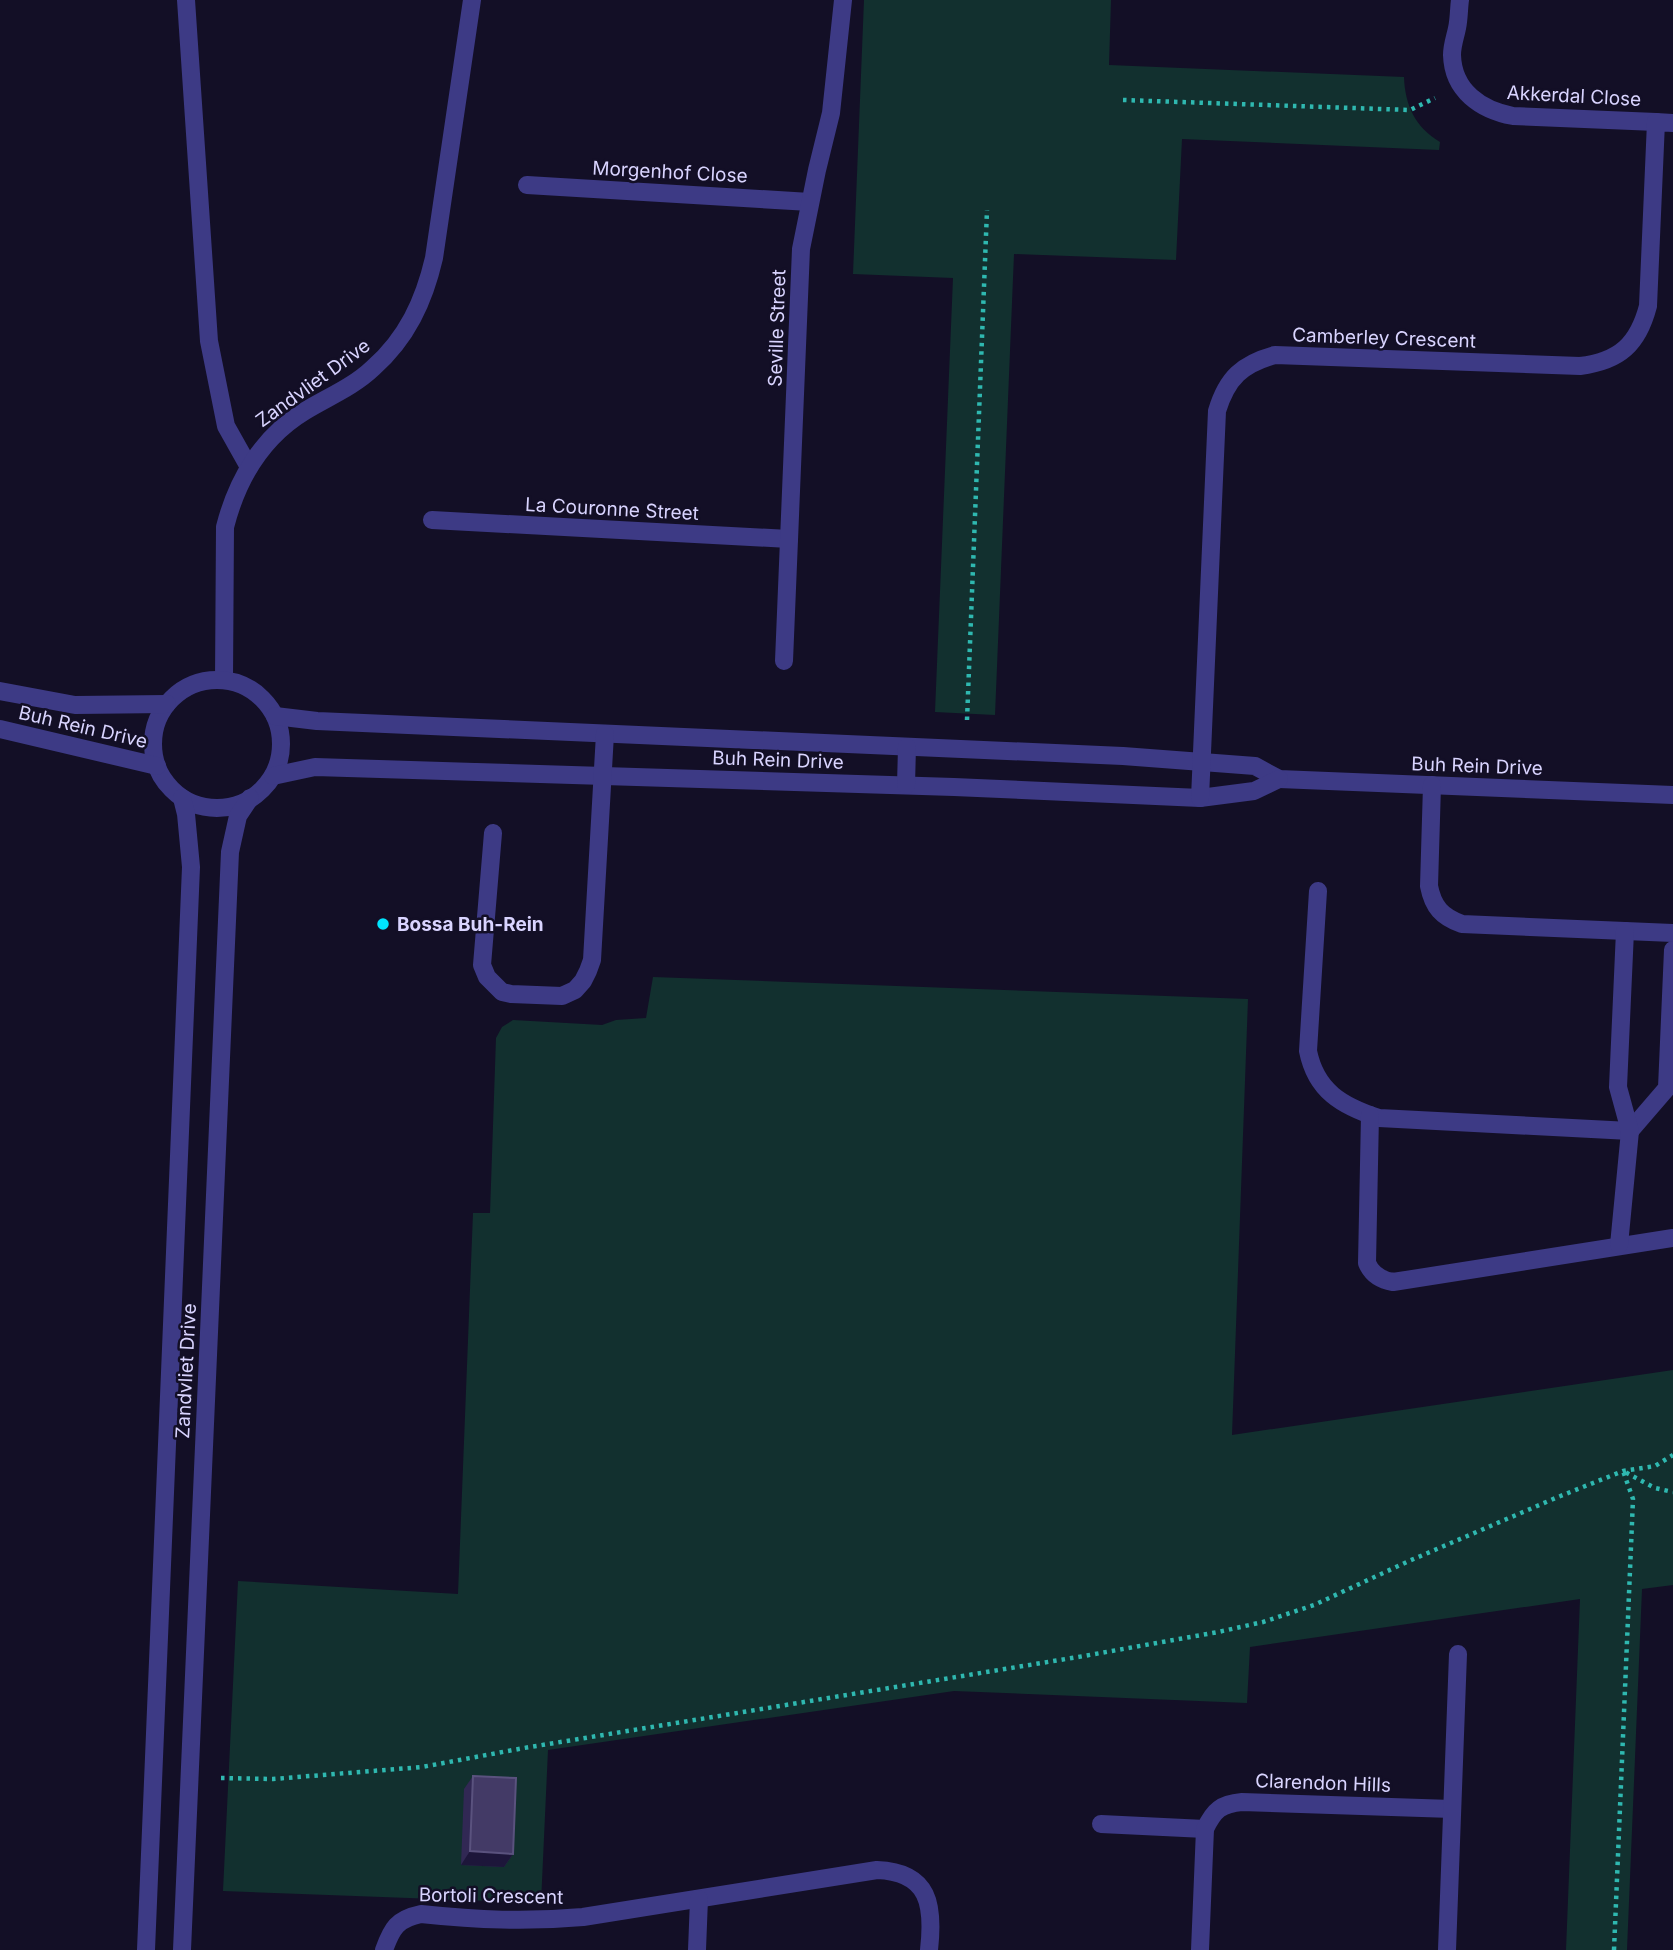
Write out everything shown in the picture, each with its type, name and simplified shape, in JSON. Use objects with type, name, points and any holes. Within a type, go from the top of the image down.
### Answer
[{"type":"street","points":[[186,0],[209,341],[226,426],[249,467]]},
{"type":"street","name":"Zandvliet Drive","points":[[224,679],[225,527],[230,506],[249,467],[264,446],[283,428],[303,412],[352,385],[389,353],[418,310],[428,285],[435,258],[472,0]]},
{"type":"street","name":"Seville Street","points":[[784,661],[801,249],[831,113],[844,0]]},
{"type":"street","points":[[1460,0],[1452,55],[1461,85]]},
{"type":"street","name":"Akkerdal Close","points":[[1461,85],[1483,107],[1513,116],[1665,122]]},
{"type":"street","name":"Camberley Crescent","points":[[1200,798],[1217,411],[1222,394],[1232,379],[1245,366],[1275,355],[1580,366],[1609,360],[1634,340],[1643,324],[1648,306],[1665,122]]},
{"type":"street","name":"Morgenhof Close","points":[[527,185],[810,202]]},
{"type":"street","name":"La Couronne Street","points":[[432,520],[789,539]]},
{"type":"street","points":[[224,679],[245,685],[263,698],[275,716],[281,735],[281,756],[273,776],[260,792],[242,803],[222,808],[201,806],[182,798],[167,784],[157,766],[153,744],[157,723],[167,704],[183,689],[203,681],[224,679]]},
{"type":"street","name":"Buh Rein Drive","points":[[0,691],[75,705],[167,704]]},
{"type":"street","name":"Buh Rein Drive","points":[[275,716],[317,721],[1123,756],[1255,766],[1279,779],[1673,795]]},
{"type":"street","name":"Buh Rein Drive","points":[[0,729],[157,766]]},
{"type":"street","points":[[492,833],[482,965],[487,977],[502,992],[511,994],[562,996],[575,990],[589,971],[592,960],[605,734]]},
{"type":"street","points":[[906,747],[906,785]]},
{"type":"street","name":"Buh Rein Drive","points":[[273,776],[314,767],[906,785],[1200,798],[1254,791],[1279,779]]},
{"type":"street","points":[[1432,785],[1429,886],[1431,899],[1437,910],[1448,920],[1462,924],[1673,933]]},
{"type":"street","name":"Zandvliet Drive","points":[[146,1950],[191,867],[187,814],[182,798]]},
{"type":"street","name":"Zandvliet Drive","points":[[182,1950],[230,852],[238,816],[250,798]]},
{"type":"street","points":[[1318,891],[1308,1051],[1311,1067],[1326,1089],[1346,1104],[1379,1118],[1630,1131]]},
{"type":"street","points":[[1619,1245],[1630,1131],[1618,1087],[1625,931]]},
{"type":"street","points":[[1630,1131],[1667,1088],[1673,950]]},
{"type":"street","points":[[1370,1115],[1367,1264],[1377,1276],[1393,1282],[1673,1238]]},
{"type":"street","points":[[1447,1950],[1458,1654]]},
{"type":"street","name":"Clarendon Hills","points":[[1205,1829],[1218,1809],[1229,1803],[1452,1809]]},
{"type":"street","points":[[1101,1824],[1205,1829],[1200,1950]]},
{"type":"street","name":"Bortoli Crescent","points":[[384,1950],[390,1933],[397,1924],[409,1916],[421,1914],[501,1921],[583,1917],[877,1870],[908,1876],[922,1888],[929,1901],[929,1950]]},
{"type":"street","points":[[697,1950],[699,1899]]},
{"type":"path","points":[[1124,100],[1410,110],[1461,85]]},
{"type":"path","points":[[965,749],[987,211]]},
{"type":"path","points":[[221,1778],[273,1779],[422,1767],[1218,1632],[1263,1622],[1314,1605],[1421,1556],[1623,1471],[1655,1466],[1673,1455]]},
{"type":"path","points":[[1623,1471],[1655,1488],[1673,1492]]},
{"type":"path","points":[[1615,1950],[1633,1499],[1623,1471]]},
{"type":"green space","points":[[864,0],[1111,0],[1109,65],[1404,77],[1413,114],[1424,129],[1440,142],[1439,150],[1182,139],[1176,260],[1014,254],[995,715],[935,712],[953,278],[853,274]]},
{"type":"green space","points":[[653,977],[1248,999],[1232,1435],[1673,1370],[1673,1585],[1642,1589],[1627,1950],[1566,1950],[1580,1599],[1250,1647],[1247,1703],[954,1691],[548,1750],[541,1903],[223,1891],[238,1581],[458,1594],[473,1213],[490,1213],[496,1038],[502,1027],[513,1020],[602,1025],[616,1020],[646,1018]]},
{"type":"building","points":[[473,1776],[516,1778],[513,1854],[470,1851]]},
{"type":"place","name":"Bossa Buh-Rein","points":[[383,924]]}]
